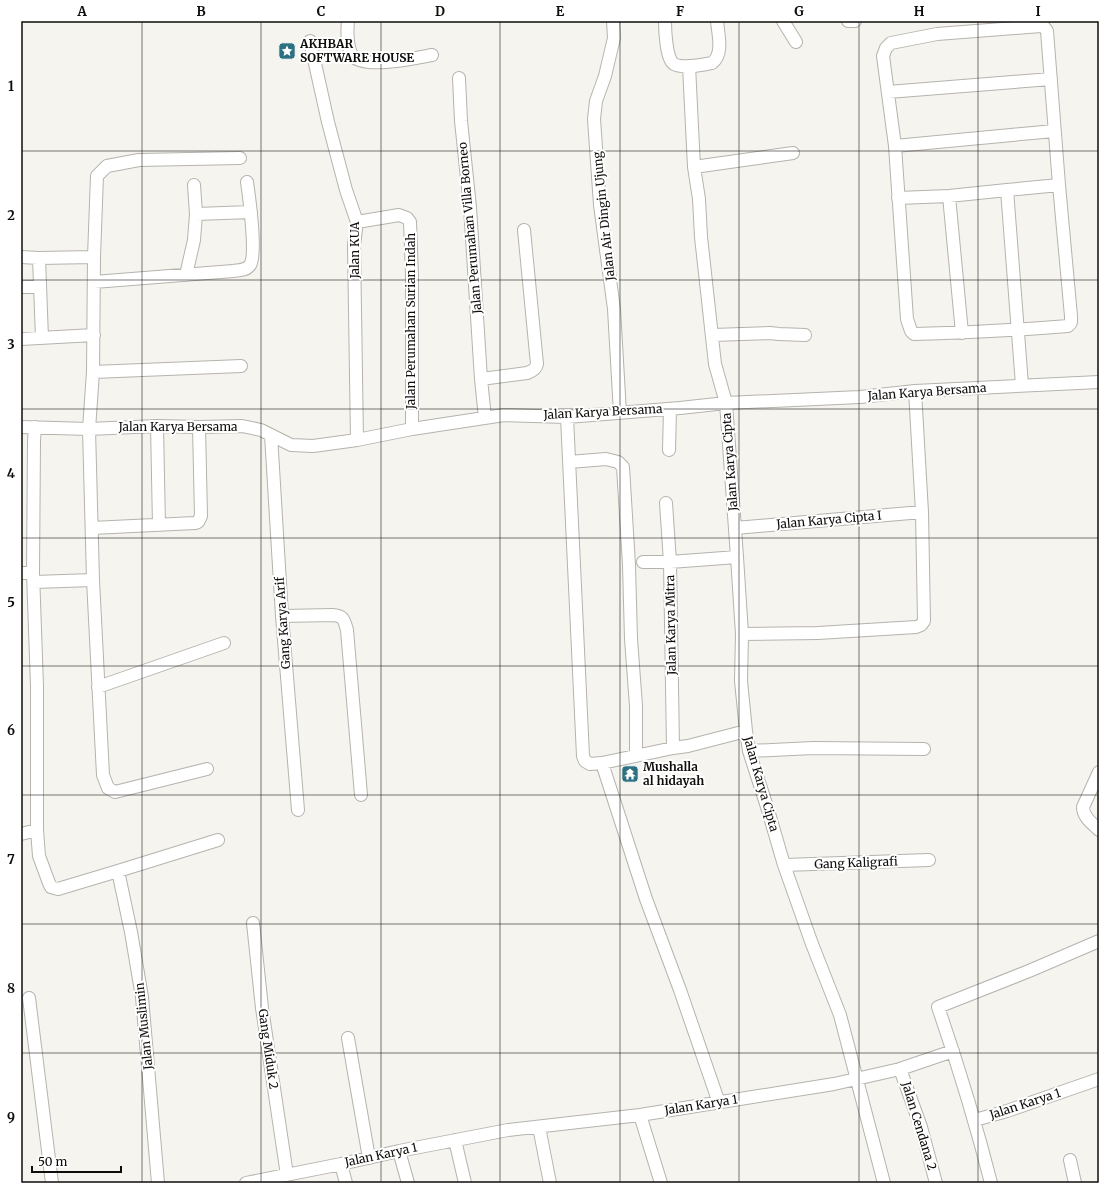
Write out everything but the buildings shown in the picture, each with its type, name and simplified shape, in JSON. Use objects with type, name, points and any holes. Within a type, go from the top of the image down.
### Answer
[{"type":"street","points":[[348,21],[347,33],[352,55],[358,60],[366,62],[393,62],[432,55]]},
{"type":"street","name":"Jalan Air Dingin Ujung","points":[[613,21],[614,38],[605,76],[596,101],[594,119],[600,206],[614,309],[620,413]]},
{"type":"street","points":[[665,21],[666,38],[671,62],[675,65],[689,66],[712,63],[718,56],[718,21]]},
{"type":"street","points":[[783,21],[796,42]]},
{"type":"street","points":[[848,21],[855,21]]},
{"type":"street","points":[[1044,26],[1047,31],[1051,79],[1054,131],[1072,323],[1068,326],[1019,330],[914,334],[911,331],[907,318],[895,146],[883,56],[886,48],[891,43],[937,34],[1044,26]]},
{"type":"street","name":"Jalan KUA","points":[[310,41],[328,122],[346,190],[357,222],[354,245],[357,440]]},
{"type":"street","name":"Jalan Karya Cipta","points":[[689,66],[694,167],[699,199],[701,237],[715,364],[726,403],[742,634],[741,681],[749,751],[784,866],[812,944],[840,1015],[884,1183]]},
{"type":"street","name":"Jalan Perumahan Villa Borneo","points":[[459,78],[461,120],[470,208],[481,379],[485,418]]},
{"type":"street","points":[[888,92],[1051,79]]},
{"type":"street","points":[[895,146],[1054,131]]},
{"type":"street","points":[[694,167],[793,153]]},
{"type":"street","points":[[208,769],[116,792],[108,788],[103,775],[93,580],[89,429],[93,372],[96,176],[107,166],[139,160],[240,158]]},
{"type":"street","points":[[94,282],[244,270],[249,267],[253,253],[251,212],[247,182]]},
{"type":"street","points":[[186,275],[194,240],[196,214],[194,185]]},
{"type":"street","points":[[898,198],[949,196],[1059,186]]},
{"type":"street","points":[[1007,190],[1019,330],[1022,385]]},
{"type":"street","points":[[949,196],[962,333]]},
{"type":"street","points":[[196,214],[251,212]]},
{"type":"street","name":"Jalan Perumahan Surian Indah","points":[[357,222],[399,215],[407,218],[410,222],[412,276],[412,429]]},
{"type":"street","points":[[481,379],[528,373],[534,370],[538,364],[524,230]]},
{"type":"street","points":[[21,257],[94,257]]},
{"type":"street","points":[[39,258],[42,338]]},
{"type":"street","points":[[21,287],[40,287]]},
{"type":"street","points":[[713,335],[770,333],[805,335]]},
{"type":"street","points":[[21,339],[94,335]]},
{"type":"street","points":[[93,372],[241,366]]},
{"type":"street","name":"Jalan Karya Bersama","points":[[21,427],[89,429],[157,426],[242,426],[261,430],[291,445],[313,446],[504,415],[567,417],[726,403],[860,397],[915,391],[1099,382]]},
{"type":"street","points":[[742,634],[818,633],[916,627],[921,625],[924,621],[922,512],[915,391]]},
{"type":"street","points":[[669,450],[670,409]]},
{"type":"street","points":[[567,417],[583,756],[585,761],[590,764],[602,763],[688,746],[746,731]]},
{"type":"street","points":[[157,426],[159,525]]},
{"type":"street","points":[[35,427],[33,577],[37,686],[37,830],[40,856],[51,887],[58,889],[218,840]]},
{"type":"street","points":[[92,528],[198,522],[201,516],[199,427]]},
{"type":"street","name":"Gang Karya Arif","points":[[271,435],[282,616],[298,810]]},
{"type":"street","points":[[569,462],[606,459],[618,462],[623,467],[629,565],[631,639],[636,706],[636,756]]},
{"type":"street","name":"Jalan Karya Mitra","points":[[666,503],[670,562],[673,748]]},
{"type":"street","name":"Jalan Karya Cipta I","points":[[735,528],[922,512]]},
{"type":"street","points":[[643,562],[670,562],[737,557]]},
{"type":"street","points":[[21,574],[33,577],[93,580]]},
{"type":"street","points":[[282,616],[333,615],[343,618],[347,630],[361,795]]},
{"type":"street","points":[[98,687],[224,643]]},
{"type":"street","points":[[749,751],[813,748],[924,749]]},
{"type":"street","points":[[602,763],[646,899],[680,990],[719,1103]]},
{"type":"street","points":[[1099,772],[1083,807],[1085,816],[1099,830]]},
{"type":"street","points":[[21,834],[37,830]]},
{"type":"street","name":"Gang Kaligrafi","points":[[784,866],[929,860]]},
{"type":"street","name":"Jalan Muslimin","points":[[118,871],[131,932],[142,998],[158,1183]]},
{"type":"street","name":"Gang Miduk 2","points":[[253,923],[262,1008],[285,1178]]},
{"type":"street","points":[[953,1051],[938,1007],[1029,971],[1099,941]]},
{"type":"street","points":[[29,998],[52,1183]]},
{"type":"street","points":[[348,1038],[369,1158]]},
{"type":"street","name":"Jalan Karya 1","points":[[246,1183],[285,1178],[399,1151],[508,1130],[539,1128],[640,1116],[858,1079],[900,1069],[953,1051],[975,1120],[1007,1111],[1099,1079]]},
{"type":"street","name":"Jalan Cendana 2","points":[[900,1069],[921,1127],[936,1183]]},
{"type":"street","points":[[640,1116],[661,1183]]},
{"type":"street","points":[[975,1120],[991,1183]]},
{"type":"street","points":[[539,1128],[550,1183]]},
{"type":"street","points":[[455,1140],[465,1183]]},
{"type":"street","points":[[399,1151],[408,1183]]},
{"type":"street","points":[[1070,1160],[1075,1183]]},
{"type":"street","points":[[341,1164],[346,1183]]},
{"type":"place","name":"AKHBAR SOFTWARE HOUSE","points":[[287,51]]},
{"type":"place","name":"Mushalla al hidayah","points":[[630,774]]}]
